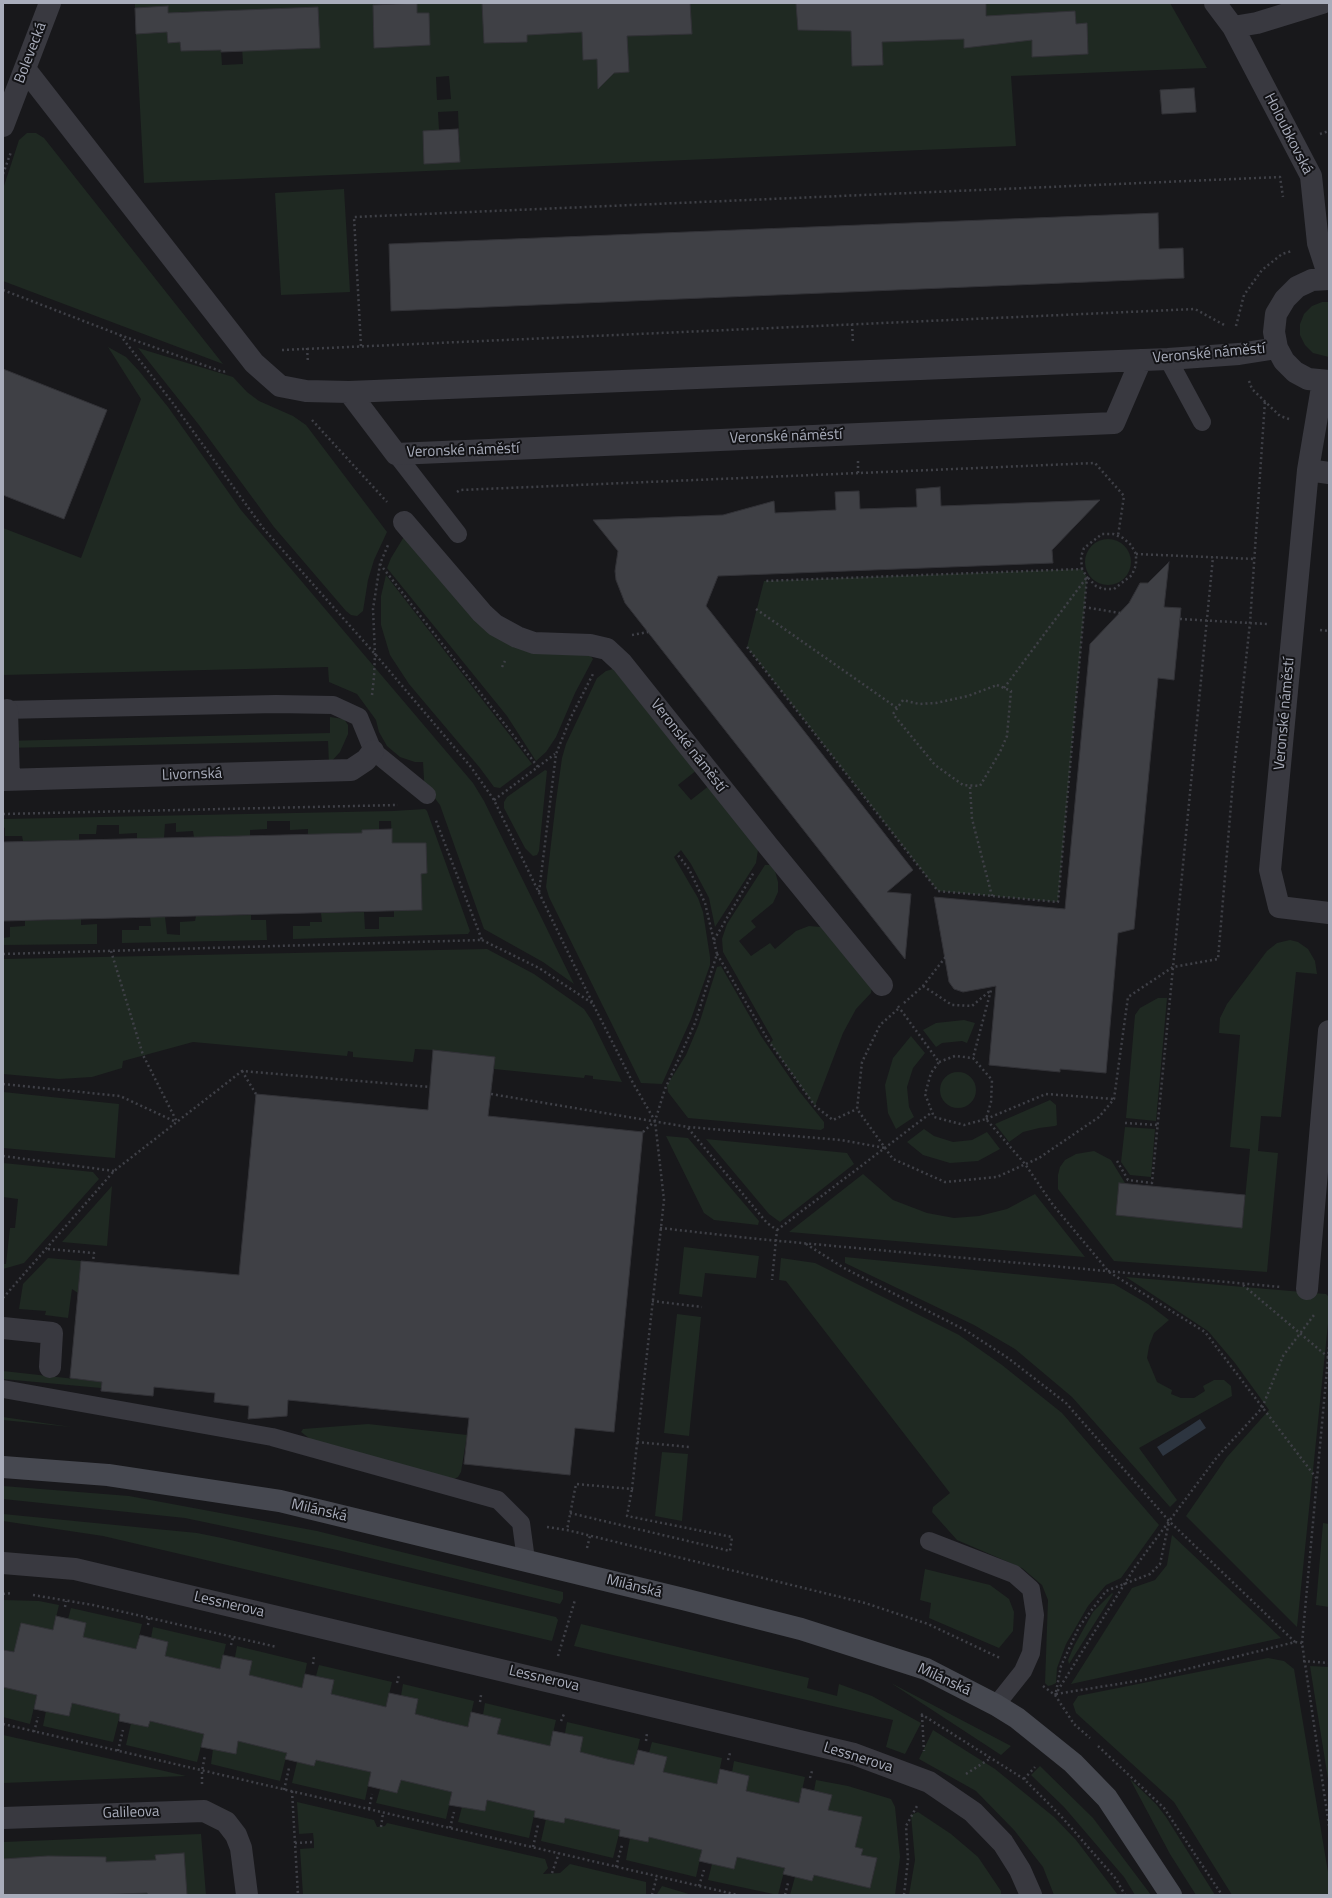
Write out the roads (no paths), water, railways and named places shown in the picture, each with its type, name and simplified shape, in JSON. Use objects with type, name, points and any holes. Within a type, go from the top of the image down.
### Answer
[{"type":"street","name":"Bolevecká","points":[[3,126],[50,3]]},
{"type":"street","name":"Holoubkovská","points":[[1215,3],[1233,27],[1311,176],[1318,243],[1329,278]]},
{"type":"street","points":[[1233,27],[1257,23],[1322,3]]},
{"type":"street","points":[[25,69],[254,363],[280,386],[306,392],[349,392]]},
{"type":"street","name":"Veronské náměstí","points":[[1329,278],[1312,280],[1297,287],[1284,299],[1276,320],[1274,332],[1277,348],[1284,361],[1295,372],[1308,379],[1326,381],[1308,470],[1270,870],[1279,907],[1329,913]]},
{"type":"street","name":"Veronské náměstí","points":[[349,392],[1168,359],[1239,354],[1277,348]]},
{"type":"street","name":"Veronské náměstí","points":[[349,392],[396,454],[1114,423],[1140,360]]},
{"type":"street","points":[[1308,470],[1329,473]]},
{"type":"street","name":"Veronské náměstí","points":[[404,522],[482,613],[496,626],[516,637],[534,643],[590,645],[606,649],[622,663],[769,847],[882,985]]},
{"type":"street","points":[[5,710],[6,780]]},
{"type":"street","name":"Livornská","points":[[6,780],[351,770],[366,760],[373,751]]},
{"type":"street","points":[[1307,1289],[1329,1031]]},
{"type":"street","points":[[3,1328],[52,1332],[50,1367]]},
{"type":"street","name":"Milánská","points":[[3,1467],[108,1475],[280,1501],[581,1573],[801,1630],[926,1669],[996,1705],[1017,1718],[1073,1763],[1107,1798],[1171,1895]]},
{"type":"street","name":"Lessnerova","points":[[3,1563],[74,1569],[854,1754],[929,1782],[973,1812],[1003,1843],[1020,1870],[1031,1895]]},
{"type":"street","name":"Galileova","points":[[3,1818],[204,1811],[226,1822],[236,1835],[241,1848],[247,1895]]},
{"type":"lane","points":[[1168,359],[1202,422]]},
{"type":"lane","points":[[396,454],[458,534]]},
{"type":"lane","points":[[5,710],[276,704],[333,706],[359,717],[373,751],[428,800]]},
{"type":"lane","points":[[3,1388],[272,1438],[498,1500],[521,1524],[526,1560]]},
{"type":"lane","points":[[929,1541],[1014,1574],[1031,1589],[1035,1615],[1031,1653],[1023,1671],[996,1705]]}]
